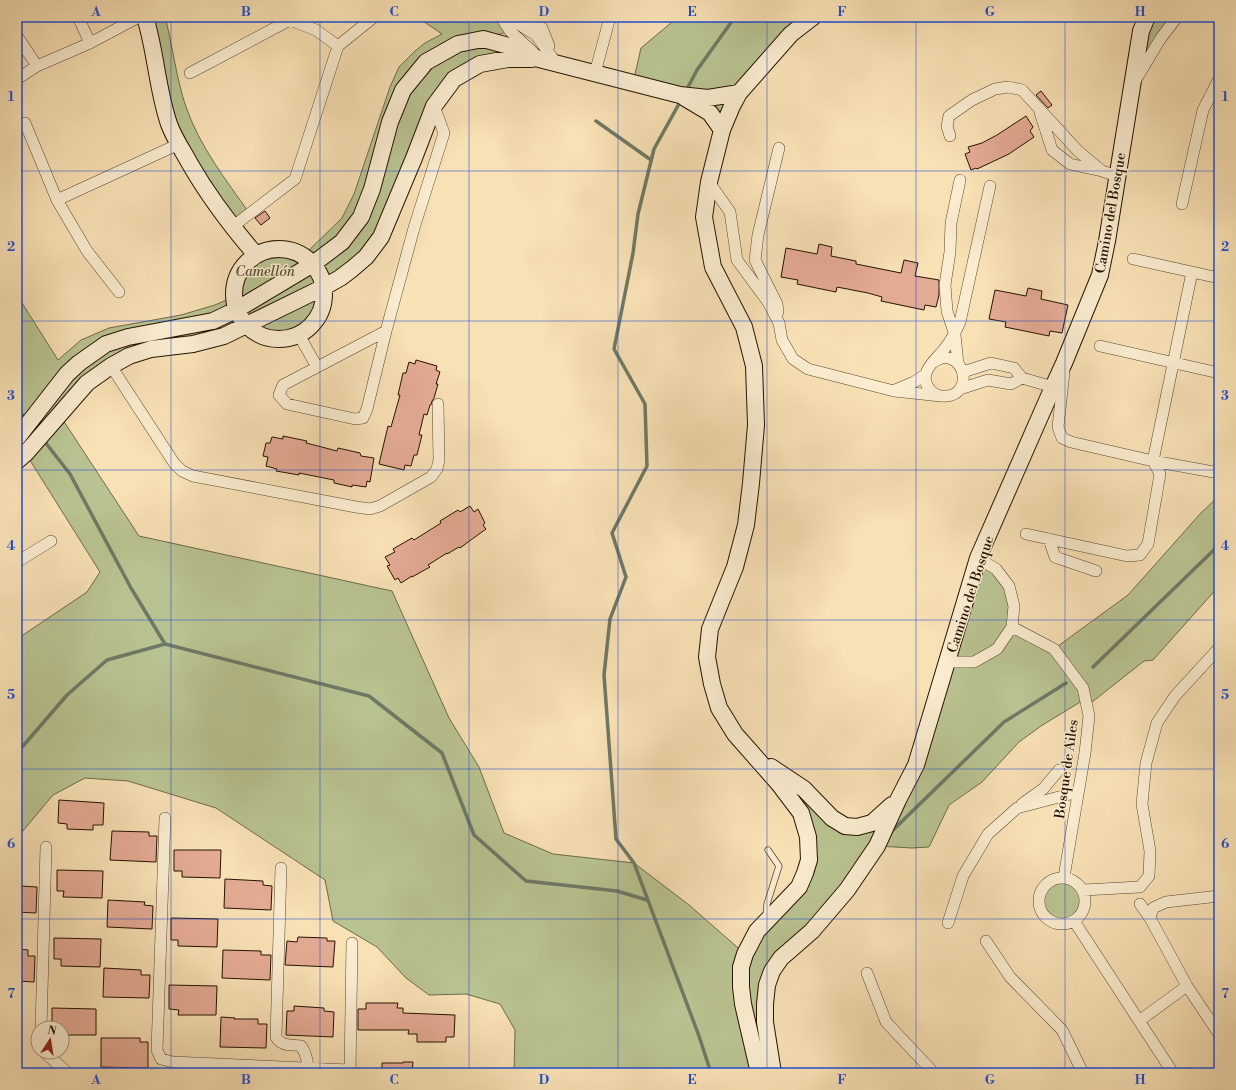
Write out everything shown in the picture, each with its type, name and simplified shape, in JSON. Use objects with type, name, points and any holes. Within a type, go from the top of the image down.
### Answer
[{"type":"street","points":[[78,17],[90,43]]},
{"type":"street","points":[[17,79],[37,66],[90,43],[138,17]]},
{"type":"street","points":[[145,17],[163,102],[178,144],[205,188],[232,227],[256,255]]},
{"type":"street","points":[[232,227],[295,179],[338,46],[374,17]]},
{"type":"street","points":[[501,17],[510,31],[539,58]]},
{"type":"street","points":[[506,17],[522,33],[539,58]]},
{"type":"street","points":[[506,17],[536,35],[556,63]]},
{"type":"street","points":[[513,17],[542,28],[556,63]]},
{"type":"street","points":[[595,73],[610,17]]},
{"type":"street","points":[[759,1073],[742,1004],[740,987],[742,967],[745,954],[757,932],[799,887],[809,860],[808,837],[801,814],[779,784],[735,734],[719,708],[712,684],[707,656],[710,629],[735,567],[746,526],[756,425],[754,366],[744,327],[713,267],[704,217],[709,182],[722,130],[739,93],[791,34],[813,17]]},
{"type":"street","name":"Camino del Bosque","points":[[773,1073],[765,1022],[767,985],[772,971],[781,958],[812,931],[847,890],[877,846],[916,765],[978,558],[1064,363],[1100,275],[1107,241],[1141,31],[1147,17]]},
{"type":"street","points":[[1132,87],[1161,38],[1177,17]]},
{"type":"street","points":[[190,73],[290,20],[316,30],[338,46]]},
{"type":"street","points":[[17,36],[37,66]]},
{"type":"street","points":[[17,438],[66,374],[106,344],[128,337],[213,321],[236,310],[313,264],[342,242],[361,217],[372,189],[390,122],[402,90],[426,62],[458,44],[482,39],[509,46],[556,63],[680,95],[708,98],[739,93]]},
{"type":"street","points":[[17,462],[87,383],[111,366],[129,356],[151,349],[193,344],[224,336],[340,278],[352,269],[366,256],[381,237],[434,106],[454,79],[480,64],[539,58]]},
{"type":"street","points":[[1182,204],[1203,110],[1219,79]]},
{"type":"street","points":[[950,136],[947,126],[949,116],[972,100],[995,89],[1008,87],[1022,90],[1078,151],[1102,170]]},
{"type":"street","points":[[680,95],[710,113],[722,130]]},
{"type":"street","points":[[386,331],[283,385],[279,394],[287,404],[355,419],[363,418],[367,409],[386,331],[414,228],[444,134],[434,106]]},
{"type":"street","points":[[1039,108],[1052,150],[1070,164],[1102,170],[1117,176]]},
{"type":"street","points":[[25,123],[57,200],[87,251],[119,292]]},
{"type":"street","points":[[57,200],[178,144]]},
{"type":"street","points":[[779,148],[758,235],[755,260],[777,304],[782,340],[794,359],[808,369],[894,390],[948,396],[955,394],[960,389],[963,381],[954,335],[947,311],[944,284],[950,252],[951,223],[960,180]]},
{"type":"street","points":[[709,182],[730,212],[737,260],[768,302],[779,323]]},
{"type":"street","points":[[894,390],[914,382],[925,375],[928,368],[945,349],[954,335],[960,322],[990,186]]},
{"type":"street","points":[[276,249],[296,252],[313,264],[324,286],[322,309],[309,328],[299,335],[289,338],[266,338],[246,326],[236,310],[234,289],[241,270],[256,255],[276,249]]},
{"type":"street","points":[[1133,259],[1219,278]]},
{"type":"street","points":[[1026,534],[1127,556],[1140,555],[1148,544],[1160,474],[1153,461],[1192,272]]},
{"type":"street","points":[[299,335],[317,367]]},
{"type":"street","points":[[1100,346],[1219,373]]},
{"type":"street","points":[[933,362],[942,358],[951,359],[961,368],[991,364],[1014,368],[1022,378],[1053,387]]},
{"type":"street","points":[[79,363],[92,380]]},
{"type":"street","points":[[1064,363],[1058,427],[1062,438],[1071,442],[1153,461],[1219,473]]},
{"type":"street","points":[[111,366],[174,463],[182,471],[193,476],[370,509],[380,506],[431,477],[437,469],[439,460],[438,404]]},
{"type":"street","points":[[925,375],[927,384],[932,392],[941,396]]},
{"type":"street","points":[[960,389],[988,380],[1011,384],[1022,378]]},
{"type":"street","points":[[1049,539],[1055,557],[1096,571]]},
{"type":"street","points":[[17,562],[51,541]]},
{"type":"street","points":[[947,662],[974,662],[986,656],[997,649],[1012,627],[1014,606],[1009,586],[996,569],[978,558]]},
{"type":"street","name":"Bosque de Ailes","points":[[1012,627],[1054,649],[1082,688],[1089,716],[1085,753],[1064,877]]},
{"type":"street","points":[[1083,890],[1140,887],[1149,876],[1150,851],[1142,804],[1146,763],[1157,723],[1175,696],[1219,648]]},
{"type":"street","points":[[756,757],[804,789],[832,818],[845,826],[858,828],[872,823],[898,800]]},
{"type":"street","points":[[948,923],[963,876],[988,834],[1017,808],[1043,789],[1059,770]]},
{"type":"street","points":[[1017,808],[1078,792]]},
{"type":"street","points":[[165,818],[157,1050],[161,1059],[173,1062],[308,1071],[349,1071],[352,943]]},
{"type":"street","points":[[41,1020],[46,847]]},
{"type":"street","points":[[280,868],[276,1037],[279,1043],[301,1046],[304,1051],[308,1071]]},
{"type":"street","points":[[1064,877],[1075,882],[1083,890],[1085,902],[1082,913],[1074,921],[1059,924],[1046,919],[1038,906],[1040,891],[1050,880],[1064,877]]},
{"type":"street","points":[[1150,918],[1153,908],[1166,902],[1219,896]]},
{"type":"street","points":[[1140,904],[1150,918],[1187,986],[1219,1034]]},
{"type":"street","points":[[1074,921],[1173,1073]]},
{"type":"street","points":[[986,941],[1010,977],[1062,1030],[1083,1073]]},
{"type":"street","points":[[867,973],[886,1022],[934,1073]]},
{"type":"street","points":[[1139,1021],[1187,986]]},
{"type":"street","points":[[53,1060],[68,1073]]},
{"type":"lane","points":[[766,922],[768,904],[779,866],[768,850]]},
{"type":"green space","points":[[145,17],[165,17],[180,85],[192,122],[214,163],[250,214],[232,227],[179,144]]},
{"type":"green space","name":"Camellón","points":[[417,17],[501,17],[510,31],[484,39],[509,46],[508,59],[454,79],[381,237],[324,287],[322,309],[309,328],[299,335],[289,338],[266,338],[246,326],[129,356],[59,414],[139,536],[392,591],[449,718],[479,767],[504,833],[553,854],[634,863],[689,905],[745,954],[799,887],[808,837],[756,757],[857,827],[898,800],[978,558],[1009,586],[1012,627],[1054,649],[1128,595],[1200,514],[1219,496],[1219,586],[1153,660],[1144,661],[1087,706],[1085,699],[1041,726],[1019,742],[982,782],[949,805],[929,847],[912,848],[877,846],[772,971],[773,1073],[514,1073],[515,1030],[500,1004],[466,994],[429,995],[406,978],[377,947],[333,921],[325,880],[216,808],[128,781],[85,778],[53,795],[17,838],[17,639],[87,592],[100,572],[26,454],[17,461],[17,295],[58,360],[81,340],[109,328],[181,315],[215,305],[233,297],[236,282],[242,268],[253,258],[259,255],[272,250],[283,249],[303,256],[342,218],[354,194],[390,87],[399,67],[425,43],[442,34]]},
{"type":"green space","points":[[678,17],[813,17],[791,34],[722,130],[710,113],[633,83],[641,48]]},
{"type":"green space","points":[[1147,17],[1177,17],[1132,87]]},
{"type":"green space","points":[[1058,878],[1066,878],[1075,882],[1081,888],[1085,901],[1081,914],[1075,920],[1066,924],[1058,924],[1049,920],[1043,914],[1039,905],[1039,897],[1043,888],[1049,882]]},
{"type":"building","points":[[1041,91],[1052,105],[1048,108],[1036,95]]},
{"type":"building","points":[[1026,116],[1033,127],[1030,131],[1034,137],[1009,154],[977,169],[971,170],[965,154],[970,152],[968,147],[982,143],[997,135]]},
{"type":"building","points":[[265,211],[270,218],[261,225],[255,218]]},
{"type":"building","points":[[819,244],[832,247],[831,256],[856,261],[856,264],[901,273],[904,260],[918,263],[915,276],[939,280],[939,295],[936,307],[925,305],[924,310],[881,301],[882,297],[868,293],[837,287],[836,292],[797,284],[798,280],[781,277],[786,248],[817,254]]},
{"type":"building","points":[[1028,288],[1042,291],[1041,299],[1068,305],[1062,333],[1050,331],[1049,336],[1005,327],[1006,322],[989,319],[995,290],[1026,296]]},
{"type":"building","points":[[416,360],[437,366],[436,370],[440,372],[434,398],[427,415],[424,414],[419,435],[422,435],[417,455],[414,455],[411,466],[405,465],[404,470],[379,464],[388,426],[391,427],[400,395],[398,395],[403,373],[406,373],[409,362],[415,364]]},
{"type":"building","points":[[283,436],[307,441],[306,443],[337,451],[338,448],[360,453],[361,456],[374,458],[370,482],[367,481],[366,487],[352,485],[352,487],[334,483],[334,480],[299,473],[299,475],[276,471],[277,469],[266,466],[268,457],[263,456],[266,443],[270,443],[272,437],[283,439]]},
{"type":"building","points":[[470,506],[474,512],[478,509],[485,523],[483,525],[486,529],[460,548],[459,547],[447,553],[428,565],[430,567],[401,583],[398,578],[395,580],[387,566],[390,565],[385,557],[395,552],[393,549],[412,538],[414,540],[458,510],[460,512]]},
{"type":"building","points":[[59,800],[104,803],[103,825],[93,825],[93,830],[67,829],[67,824],[58,823]]},
{"type":"building","points":[[112,831],[149,832],[149,836],[157,836],[156,862],[110,860]]},
{"type":"building","points":[[174,850],[221,850],[220,878],[182,877],[182,871],[174,871]]},
{"type":"building","points":[[57,870],[103,871],[102,898],[63,897],[64,891],[57,891]]},
{"type":"building","points":[[225,879],[263,881],[263,885],[272,886],[271,910],[224,908]]},
{"type":"building","points":[[21,886],[37,887],[36,913],[17,912],[17,888],[21,889]]},
{"type":"building","points":[[108,900],[145,902],[144,905],[153,906],[152,929],[107,927]]},
{"type":"building","points":[[171,918],[218,919],[217,947],[178,946],[178,940],[171,940]]},
{"type":"building","points":[[298,937],[327,938],[327,941],[335,941],[333,967],[285,965],[287,941],[297,942]]},
{"type":"building","points":[[54,938],[101,939],[100,967],[61,966],[61,959],[54,959]]},
{"type":"building","points":[[19,949],[28,950],[28,956],[35,956],[34,982],[17,981],[17,955],[19,956]]},
{"type":"building","points":[[223,950],[261,951],[261,955],[271,955],[270,980],[222,978]]},
{"type":"building","points":[[104,968],[141,970],[141,975],[150,975],[149,998],[103,997]]},
{"type":"building","points":[[169,985],[217,986],[216,1015],[178,1015],[179,1010],[169,1009]]},
{"type":"building","points":[[366,1003],[398,1003],[397,1008],[403,1008],[403,1013],[455,1015],[454,1037],[446,1037],[446,1042],[417,1042],[417,1034],[408,1034],[409,1030],[358,1030],[358,1009],[366,1009]]},
{"type":"building","points":[[294,1006],[324,1008],[324,1011],[334,1012],[333,1037],[286,1035],[287,1011],[294,1011]]},
{"type":"building","points":[[52,1008],[96,1009],[96,1035],[70,1035],[70,1020],[52,1020]]},
{"type":"building","points":[[221,1017],[235,1018],[234,1019],[258,1019],[258,1024],[267,1024],[266,1048],[220,1047]]},
{"type":"building","points":[[101,1038],[140,1038],[140,1042],[148,1042],[148,1068],[101,1067]]},
{"type":"building","points":[[413,1062],[412,1073],[382,1073],[382,1063]]},
{"type":"waterway","points":[[687,89],[697,70],[735,17]]},
{"type":"waterway","points":[[680,102],[654,149],[638,214],[633,253],[614,349],[645,404],[647,466],[612,533],[626,577],[610,619],[604,675],[616,839],[634,863],[699,1036],[711,1073]]},
{"type":"waterway","points":[[596,121],[651,160]]},
{"type":"waterway","points":[[17,407],[23,416]]},
{"type":"waterway","points":[[45,442],[70,474],[131,588],[165,644]]},
{"type":"waterway","points":[[1093,667],[1219,545]]},
{"type":"waterway","points":[[17,753],[67,695],[107,660],[165,644],[369,696],[442,753],[474,835],[526,881],[617,891],[647,900]]},
{"type":"waterway","points":[[891,832],[1004,722],[1066,683]]}]
